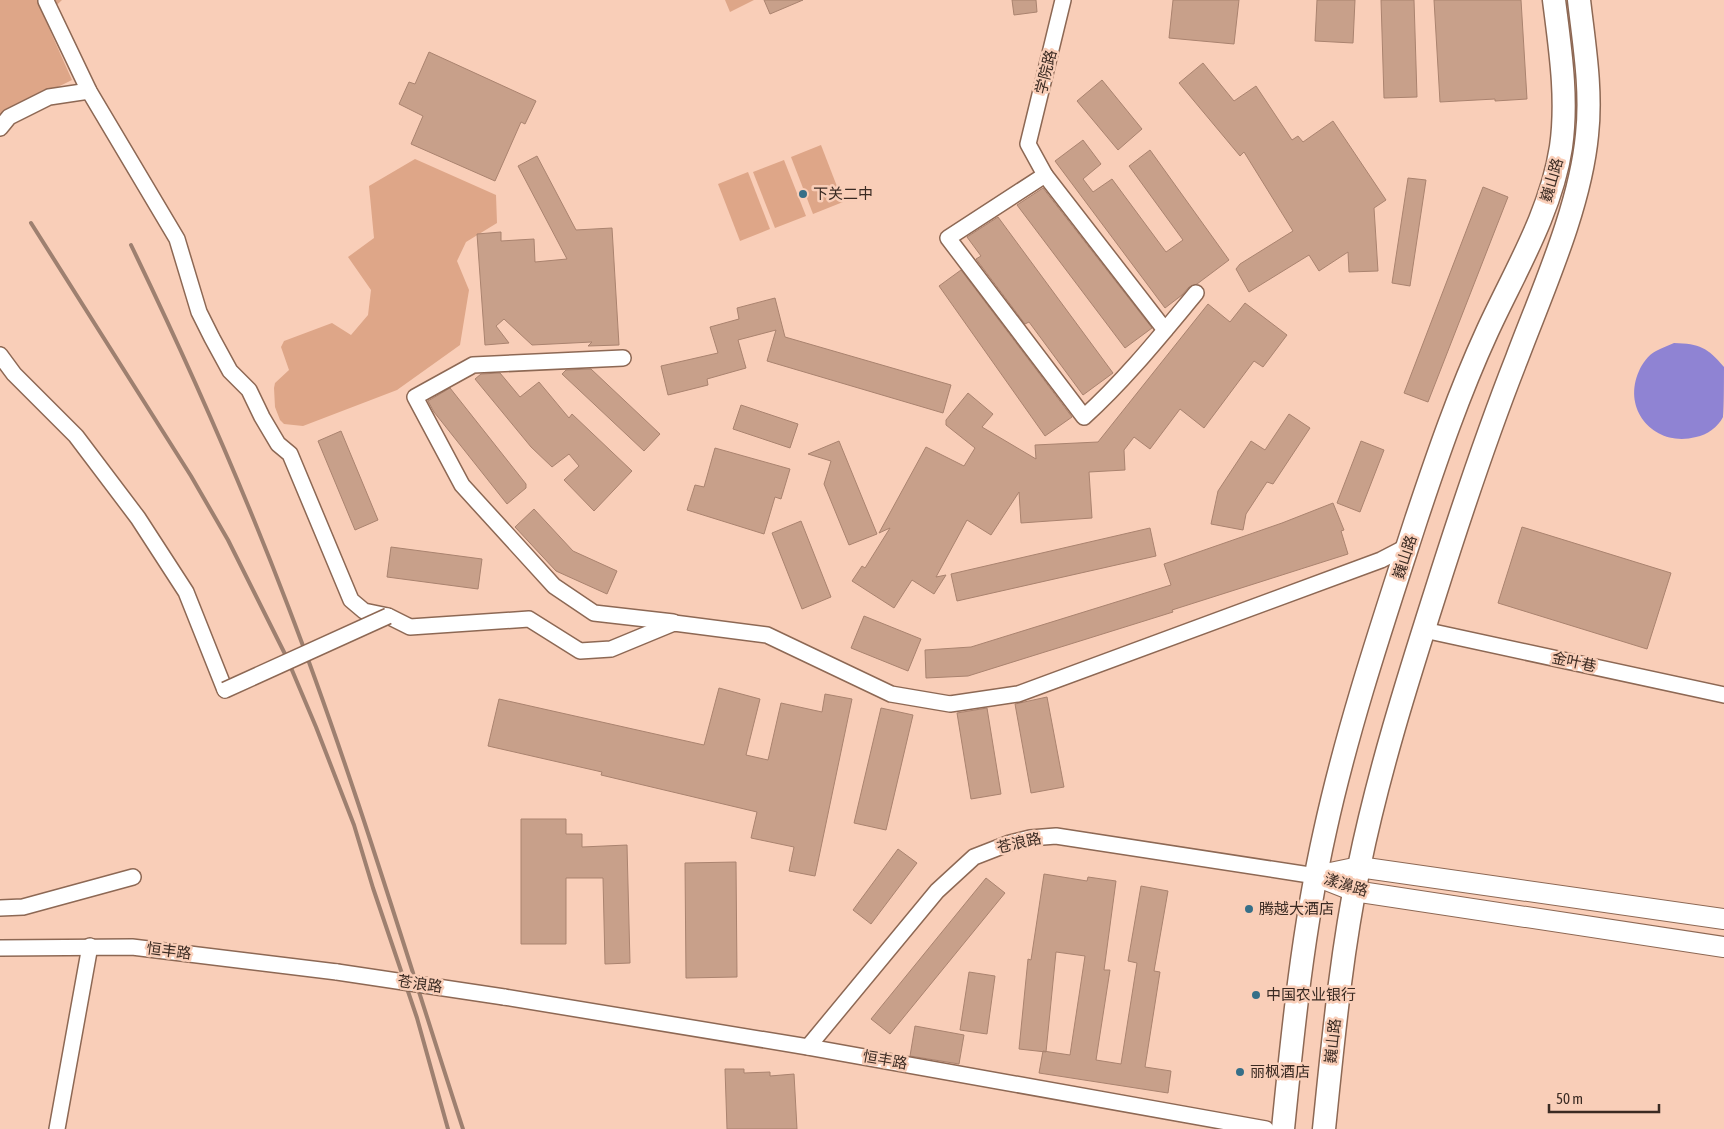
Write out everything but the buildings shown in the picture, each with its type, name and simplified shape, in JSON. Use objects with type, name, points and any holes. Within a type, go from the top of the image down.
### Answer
[{"type":"highway","name":"巍山路","points":[[1283,1129],[1301,969],[1316,876],[1331,804],[1344,757],[1408,546],[1432,475],[1469,374],[1532,236],[1545,205],[1556,169],[1562,137],[1563,118],[1562,78],[1554,0]]},
{"type":"highway","name":"巍山路","points":[[1324,1129],[1339,986],[1354,891],[1380,778],[1459,520],[1497,410],[1558,246],[1585,154],[1588,120],[1587,77],[1580,0]]},
{"type":"highway","points":[[1563,118],[1588,120]]},
{"type":"highway","points":[[1532,236],[1558,246]]},
{"type":"main road","name":"漾濞路","points":[[1316,876],[1359,868],[1724,919]]},
{"type":"main road","name":"漾濞路","points":[[1316,876],[1354,891],[1724,947]]},
{"type":"street","name":"学院路","points":[[1045,175],[1028,144],[1063,0]]},
{"type":"street","points":[[46,1],[89,91],[177,239],[199,312],[212,338],[230,371],[249,390],[278,444],[290,454],[351,600],[364,611],[388,616],[410,627],[528,619],[580,651],[611,649],[674,622]]},
{"type":"street","points":[[0,128],[9,117],[49,97],[89,91]]},
{"type":"street","points":[[1165,330],[1045,175],[948,238],[1084,416],[1099,404],[1165,330],[1196,293]]},
{"type":"street","points":[[0,355],[14,374],[76,436],[138,518],[186,592],[225,690],[388,616]]},
{"type":"street","points":[[623,358],[473,365],[415,397],[462,485],[554,586],[594,613],[767,635],[891,694],[950,704],[1018,694],[1381,560],[1408,546]]},
{"type":"street","name":"金叶巷","points":[[1424,630],[1724,695]]},
{"type":"street","name":"苍浪路","points":[[808,1046],[937,891],[974,857],[1010,843],[1030,838],[1056,836],[1316,876]]},
{"type":"street","points":[[0,908],[23,907],[133,877]]},
{"type":"street","points":[[57,1129],[90,946]]},
{"type":"street","name":"恒丰路","points":[[0,948],[132,946],[337,972]]},
{"type":"street","name":"苍浪路","points":[[337,972],[504,996]]},
{"type":"street","name":"恒丰路","points":[[504,996],[808,1046],[1266,1129]]},
{"type":"shaded area","points":[[0,0],[62,0],[44,17],[72,80],[13,109],[0,122]]},
{"type":"shaded area","points":[[725,0],[754,0],[730,12]]},
{"type":"shaded area","points":[[821,145],[843,202],[813,214],[791,157]]},
{"type":"shaded area","points":[[415,159],[496,195],[497,223],[466,242],[457,261],[469,290],[460,345],[397,390],[303,426],[284,424],[280,420],[275,407],[274,388],[275,383],[289,370],[281,347],[284,341],[332,323],[351,335],[368,315],[371,290],[348,257],[374,238],[369,186]]},
{"type":"shaded area","points":[[784,160],[806,216],[775,228],[753,172]]},
{"type":"shaded area","points":[[748,172],[770,229],[740,241],[718,184]]},
{"type":"shaded area","points":[[1674,343],[1690,344],[1702,348],[1713,355],[1724,367],[1723,417],[1715,427],[1700,436],[1681,439],[1668,437],[1656,431],[1646,423],[1639,412],[1635,400],[1635,386],[1639,371],[1648,357]]},
{"type":"railway","points":[[31,223],[191,476],[228,540],[286,656],[354,825],[417,1018],[448,1129]]},
{"type":"railway","points":[[131,245],[213,424],[252,514],[288,606],[379,866],[463,1129]]},
{"type":"place","name":"下关二中","points":[[803,194]]},
{"type":"place","name":"腾越大酒店","points":[[1249,909]]},
{"type":"place","name":"中国农业银行","points":[[1256,995]]},
{"type":"place","name":"丽枫酒店","points":[[1240,1072]]}]
